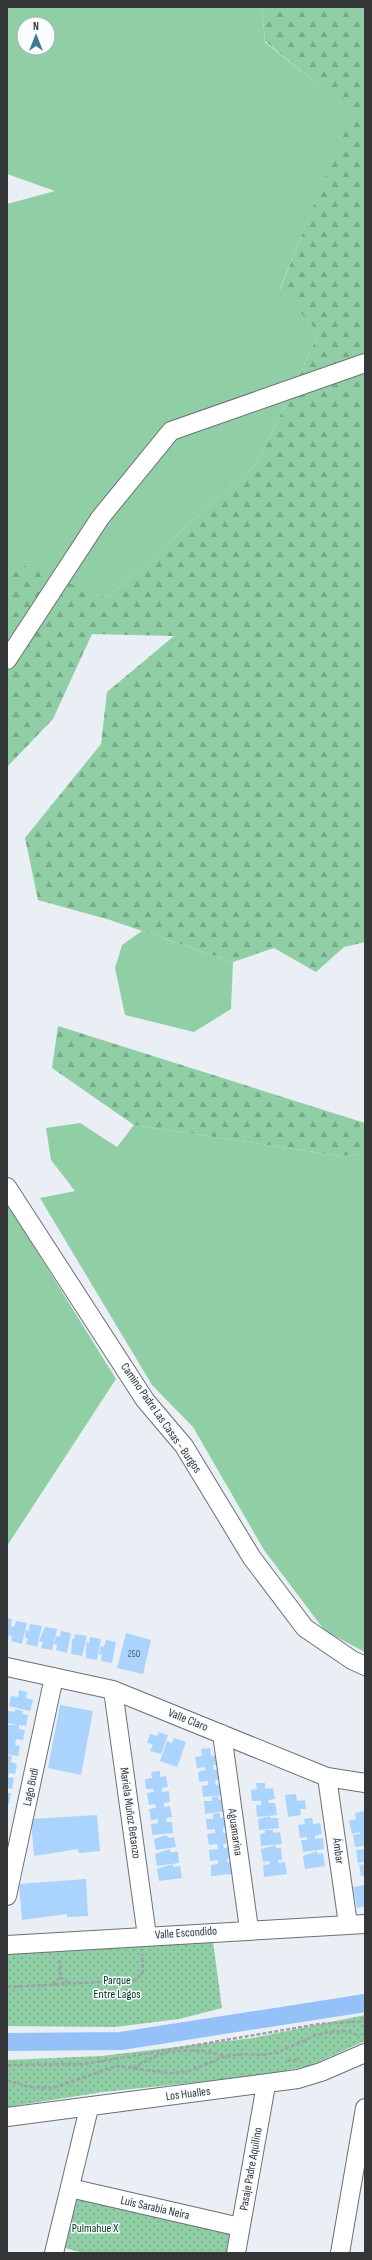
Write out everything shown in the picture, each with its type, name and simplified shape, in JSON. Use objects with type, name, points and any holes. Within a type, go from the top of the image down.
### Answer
[{"type":"street","points":[[7,660],[100,518],[171,431],[365,363]]},
{"type":"street","name":"Camino Padre Las Casas - Burgos","points":[[7,1187],[146,1400],[184,1446],[252,1558],[305,1628],[352,1660],[365,1666]]},
{"type":"street","name":"Valle Claro","points":[[7,1667],[113,1690],[328,1777],[365,1783]]},
{"type":"street","name":"Lago Budi","points":[[7,1896],[54,1677]]},
{"type":"street","name":"Mariela Muñoz Betanzo","points":[[113,1690],[147,1936]]},
{"type":"street","name":"Aguamarina","points":[[222,1734],[249,1929]]},
{"type":"street","name":"Ámbar","points":[[328,1777],[357,1924]]},
{"type":"street","name":"Valle Escondido","points":[[7,1945],[249,1929],[357,1924]]},
{"type":"street","name":"Los Hualles","points":[[7,2117],[266,2085],[298,2079],[320,2072],[365,2053]]},
{"type":"street","name":"Pasaje Padre Aquilino","points":[[236,2253],[266,2085]]},
{"type":"street","points":[[54,2253],[89,2108]]},
{"type":"street","points":[[340,2253],[365,2108]]},
{"type":"street","name":"Luis Sarabia Neira","points":[[70,2188],[240,2227]]},
{"type":"path","points":[[7,1987],[136,1980],[143,1972],[142,1954]]},
{"type":"path","points":[[53,1985],[60,1977],[60,1960]]},
{"type":"path","points":[[60,1977],[69,1984]]},
{"type":"path","points":[[7,2065],[85,2064],[319,2024],[365,2021]]},
{"type":"path","points":[[7,2080],[29,2087],[53,2088],[116,2066],[169,2073],[186,2072],[224,2057],[243,2054],[264,2055],[279,2052],[316,2035],[329,2032],[348,2031],[365,2038]]},
{"type":"path","points":[[353,2039],[360,2036]]},
{"type":"path","points":[[133,2068],[157,2056],[178,2052],[201,2052],[224,2057]]},
{"type":"path","points":[[281,2062],[303,2058]]},
{"type":"path","points":[[50,2092],[58,2091]]},
{"type":"green space","points":[[7,7],[262,7],[265,42],[352,112],[280,289],[319,333],[258,462],[107,598],[7,561],[7,204],[55,191],[7,174]]},
{"type":"green space","points":[[262,7],[365,7],[365,942],[344,947],[316,972],[274,948],[233,962],[110,920],[38,900],[25,838],[101,744],[107,692],[174,636],[92,634],[53,719],[7,767],[7,559],[107,598],[258,462],[319,333],[280,290],[351,112],[265,41]]},
{"type":"green space","points":[[142,931],[233,962],[231,1009],[194,1032],[125,1015],[115,968],[122,945]]},
{"type":"green space","points":[[58,1026],[365,1123],[365,1154],[341,1156],[134,1125],[52,1068]]},
{"type":"green space","points":[[80,1123],[117,1147],[134,1125],[341,1156],[365,1154],[365,1652],[325,1631],[264,1550],[193,1427],[152,1385],[40,1198],[75,1191],[51,1160],[46,1128]]},
{"type":"green space","points":[[7,1203],[116,1379],[7,1546]]},
{"type":"green space","name":"Parque Entre Lagos","points":[[213,1942],[222,2008],[179,2019],[115,2027],[7,2026],[7,1954]]},
{"type":"green space","points":[[365,2015],[365,2041],[309,2066],[259,2076],[103,2092],[7,2107],[7,2060],[101,2056],[253,2038]]},
{"type":"green space","name":"Pulmahue X","points":[[77,2198],[230,2234],[227,2253],[83,2253],[65,2248]]},
{"type":"building","points":[[7,1618],[12,1619],[8,1640],[7,1640]]},
{"type":"building","points":[[16,1621],[27,1623],[22,1644],[11,1641],[12,1636],[9,1635],[11,1626],[14,1627]]},
{"type":"building","points":[[30,1624],[42,1626],[37,1647],[26,1644],[28,1638],[25,1638],[26,1630],[29,1631]]},
{"type":"building","points":[[45,1627],[57,1629],[52,1650],[41,1648],[43,1642],[39,1641]]},
{"type":"building","points":[[61,1631],[71,1633],[67,1653],[56,1650],[57,1645],[54,1644],[56,1636],[60,1637]]},
{"type":"building","points":[[126,1633],[151,1640],[143,1674],[117,1668]]},
{"type":"building","points":[[75,1634],[87,1636],[82,1656],[71,1654],[72,1639],[74,1639]]},
{"type":"building","points":[[90,1637],[101,1639],[97,1660],[86,1658],[86,1642],[89,1643]]},
{"type":"building","points":[[106,1640],[116,1642],[112,1663],[101,1661],[102,1655],[99,1654],[101,1646],[104,1647]]},
{"type":"building","points":[[19,1690],[27,1692],[26,1698],[33,1700],[30,1711],[9,1706],[11,1696],[18,1697]]},
{"type":"building","points":[[60,1705],[93,1711],[81,1775],[48,1768]]},
{"type":"building","points":[[15,1709],[23,1711],[22,1714],[28,1715],[26,1726],[19,1725],[19,1729],[25,1730],[23,1740],[16,1739],[15,1745],[20,1746],[18,1756],[7,1754],[7,1725],[17,1725],[7,1723],[7,1716],[8,1711],[15,1712]]},
{"type":"building","points":[[159,1732],[168,1735],[161,1754],[150,1751],[153,1744],[147,1743],[150,1734],[157,1736]]},
{"type":"building","points":[[174,1738],[186,1742],[177,1767],[160,1761],[167,1741],[172,1743]]},
{"type":"building","points":[[210,1748],[211,1756],[218,1755],[219,1765],[213,1765],[214,1770],[219,1769],[221,1779],[215,1780],[216,1785],[222,1784],[223,1795],[203,1797],[202,1786],[208,1785],[208,1781],[199,1782],[198,1772],[205,1770],[205,1767],[197,1768],[195,1757],[202,1756],[201,1749]]},
{"type":"building","points":[[7,1755],[12,1756],[11,1762],[17,1764],[15,1774],[9,1773],[8,1777],[14,1778],[12,1789],[7,1788]]},
{"type":"building","points":[[160,1771],[160,1777],[166,1776],[168,1787],[162,1788],[162,1792],[169,1791],[170,1802],[164,1803],[164,1807],[170,1806],[172,1817],[166,1818],[167,1822],[172,1822],[173,1833],[152,1835],[151,1824],[158,1823],[158,1819],[151,1820],[149,1809],[156,1808],[155,1804],[149,1805],[147,1793],[154,1792],[153,1789],[146,1789],[145,1779],[152,1778],[151,1772]]},
{"type":"building","points":[[256,1783],[265,1783],[265,1789],[273,1788],[275,1799],[268,1800],[269,1803],[275,1803],[277,1815],[257,1817],[256,1805],[261,1805],[261,1801],[252,1801],[251,1790],[257,1789]]},
{"type":"building","points":[[7,1793],[11,1793],[9,1804],[7,1804]]},
{"type":"building","points":[[296,1794],[297,1801],[305,1800],[306,1809],[300,1809],[301,1815],[288,1817],[285,1795]]},
{"type":"building","points":[[218,1796],[219,1800],[226,1799],[228,1811],[205,1814],[204,1801],[212,1801],[212,1797]]},
{"type":"building","points":[[364,1811],[365,1846],[355,1847],[353,1835],[360,1834],[360,1832],[352,1834],[349,1821],[356,1819],[355,1813]]},
{"type":"building","points":[[220,1813],[220,1818],[228,1817],[228,1828],[223,1828],[223,1833],[230,1832],[231,1843],[223,1844],[224,1848],[231,1847],[232,1858],[227,1859],[227,1862],[232,1862],[233,1874],[211,1876],[211,1865],[218,1864],[218,1860],[210,1861],[209,1850],[218,1849],[217,1844],[209,1845],[207,1834],[215,1833],[215,1829],[207,1830],[206,1819],[213,1819],[213,1814]]},
{"type":"building","points":[[97,1815],[100,1851],[79,1853],[78,1849],[34,1856],[31,1819]]},
{"type":"building","points":[[270,1816],[270,1818],[278,1818],[279,1828],[259,1830],[258,1819]]},
{"type":"building","points":[[312,1818],[313,1824],[320,1823],[322,1834],[315,1836],[315,1839],[323,1838],[324,1849],[303,1852],[301,1840],[307,1840],[307,1837],[300,1838],[298,1825],[305,1824],[304,1819]]},
{"type":"building","points":[[265,1830],[273,1830],[273,1833],[280,1832],[282,1844],[261,1846],[260,1834],[265,1833]]},
{"type":"building","points":[[167,1835],[168,1838],[174,1837],[176,1847],[156,1850],[154,1839]]},
{"type":"building","points":[[276,1845],[276,1848],[281,1848],[282,1860],[278,1860],[278,1863],[285,1862],[287,1874],[264,1877],[263,1865],[270,1864],[269,1861],[263,1862],[261,1849]]},
{"type":"building","points":[[170,1849],[170,1852],[178,1852],[179,1863],[157,1866],[155,1854]]},
{"type":"building","points":[[365,1849],[365,1862],[358,1863],[356,1850]]},
{"type":"building","points":[[317,1851],[317,1854],[323,1853],[325,1866],[305,1869],[303,1856]]},
{"type":"building","points":[[173,1864],[173,1867],[180,1866],[182,1878],[159,1881],[157,1869]]},
{"type":"building","points":[[365,1864],[365,1876],[361,1876],[359,1865]]},
{"type":"building","points":[[86,1879],[88,1916],[67,1917],[67,1914],[22,1920],[19,1884]]},
{"type":"building","points":[[364,1885],[365,1906],[357,1908],[353,1887]]},
{"type":"waterway","points":[[7,2042],[121,2041],[365,2003]]}]
